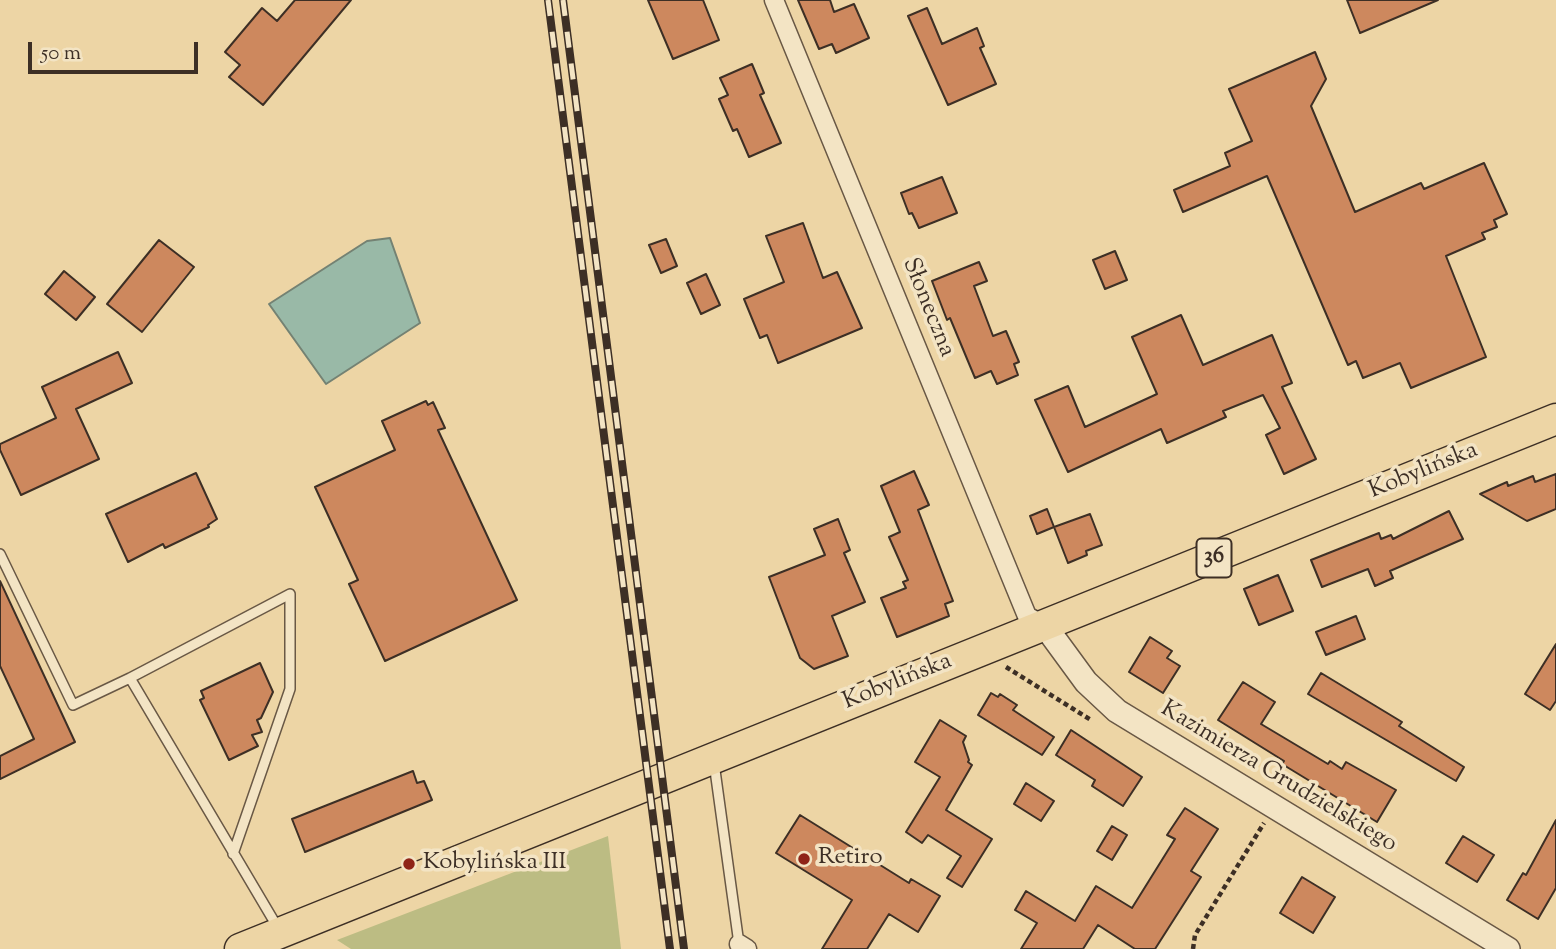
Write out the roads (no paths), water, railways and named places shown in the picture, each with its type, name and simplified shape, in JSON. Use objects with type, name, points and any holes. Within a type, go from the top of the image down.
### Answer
[{"type":"main road","name":"Kobylińska","points":[[240,949],[1556,419]]},
{"type":"street","name":"Słoneczna","points":[[774,0],[1027,616],[1045,626]]},
{"type":"street","name":"Kazimierza Grudzielskiego","points":[[1045,626],[1086,682],[1116,710],[1508,949]]},
{"type":"lane","points":[[0,554],[73,705],[290,594],[290,690],[233,854]]},
{"type":"lane","points":[[130,678],[280,933]]},
{"type":"lane","points":[[713,758],[743,946]]},
{"type":"railway","points":[[548,0],[670,949]]},
{"type":"railway","points":[[563,0],[684,949]]},
{"type":"place","name":"Retiro","points":[[804,859]]},
{"type":"place","name":"Kobylińska III","points":[[409,864]]}]
